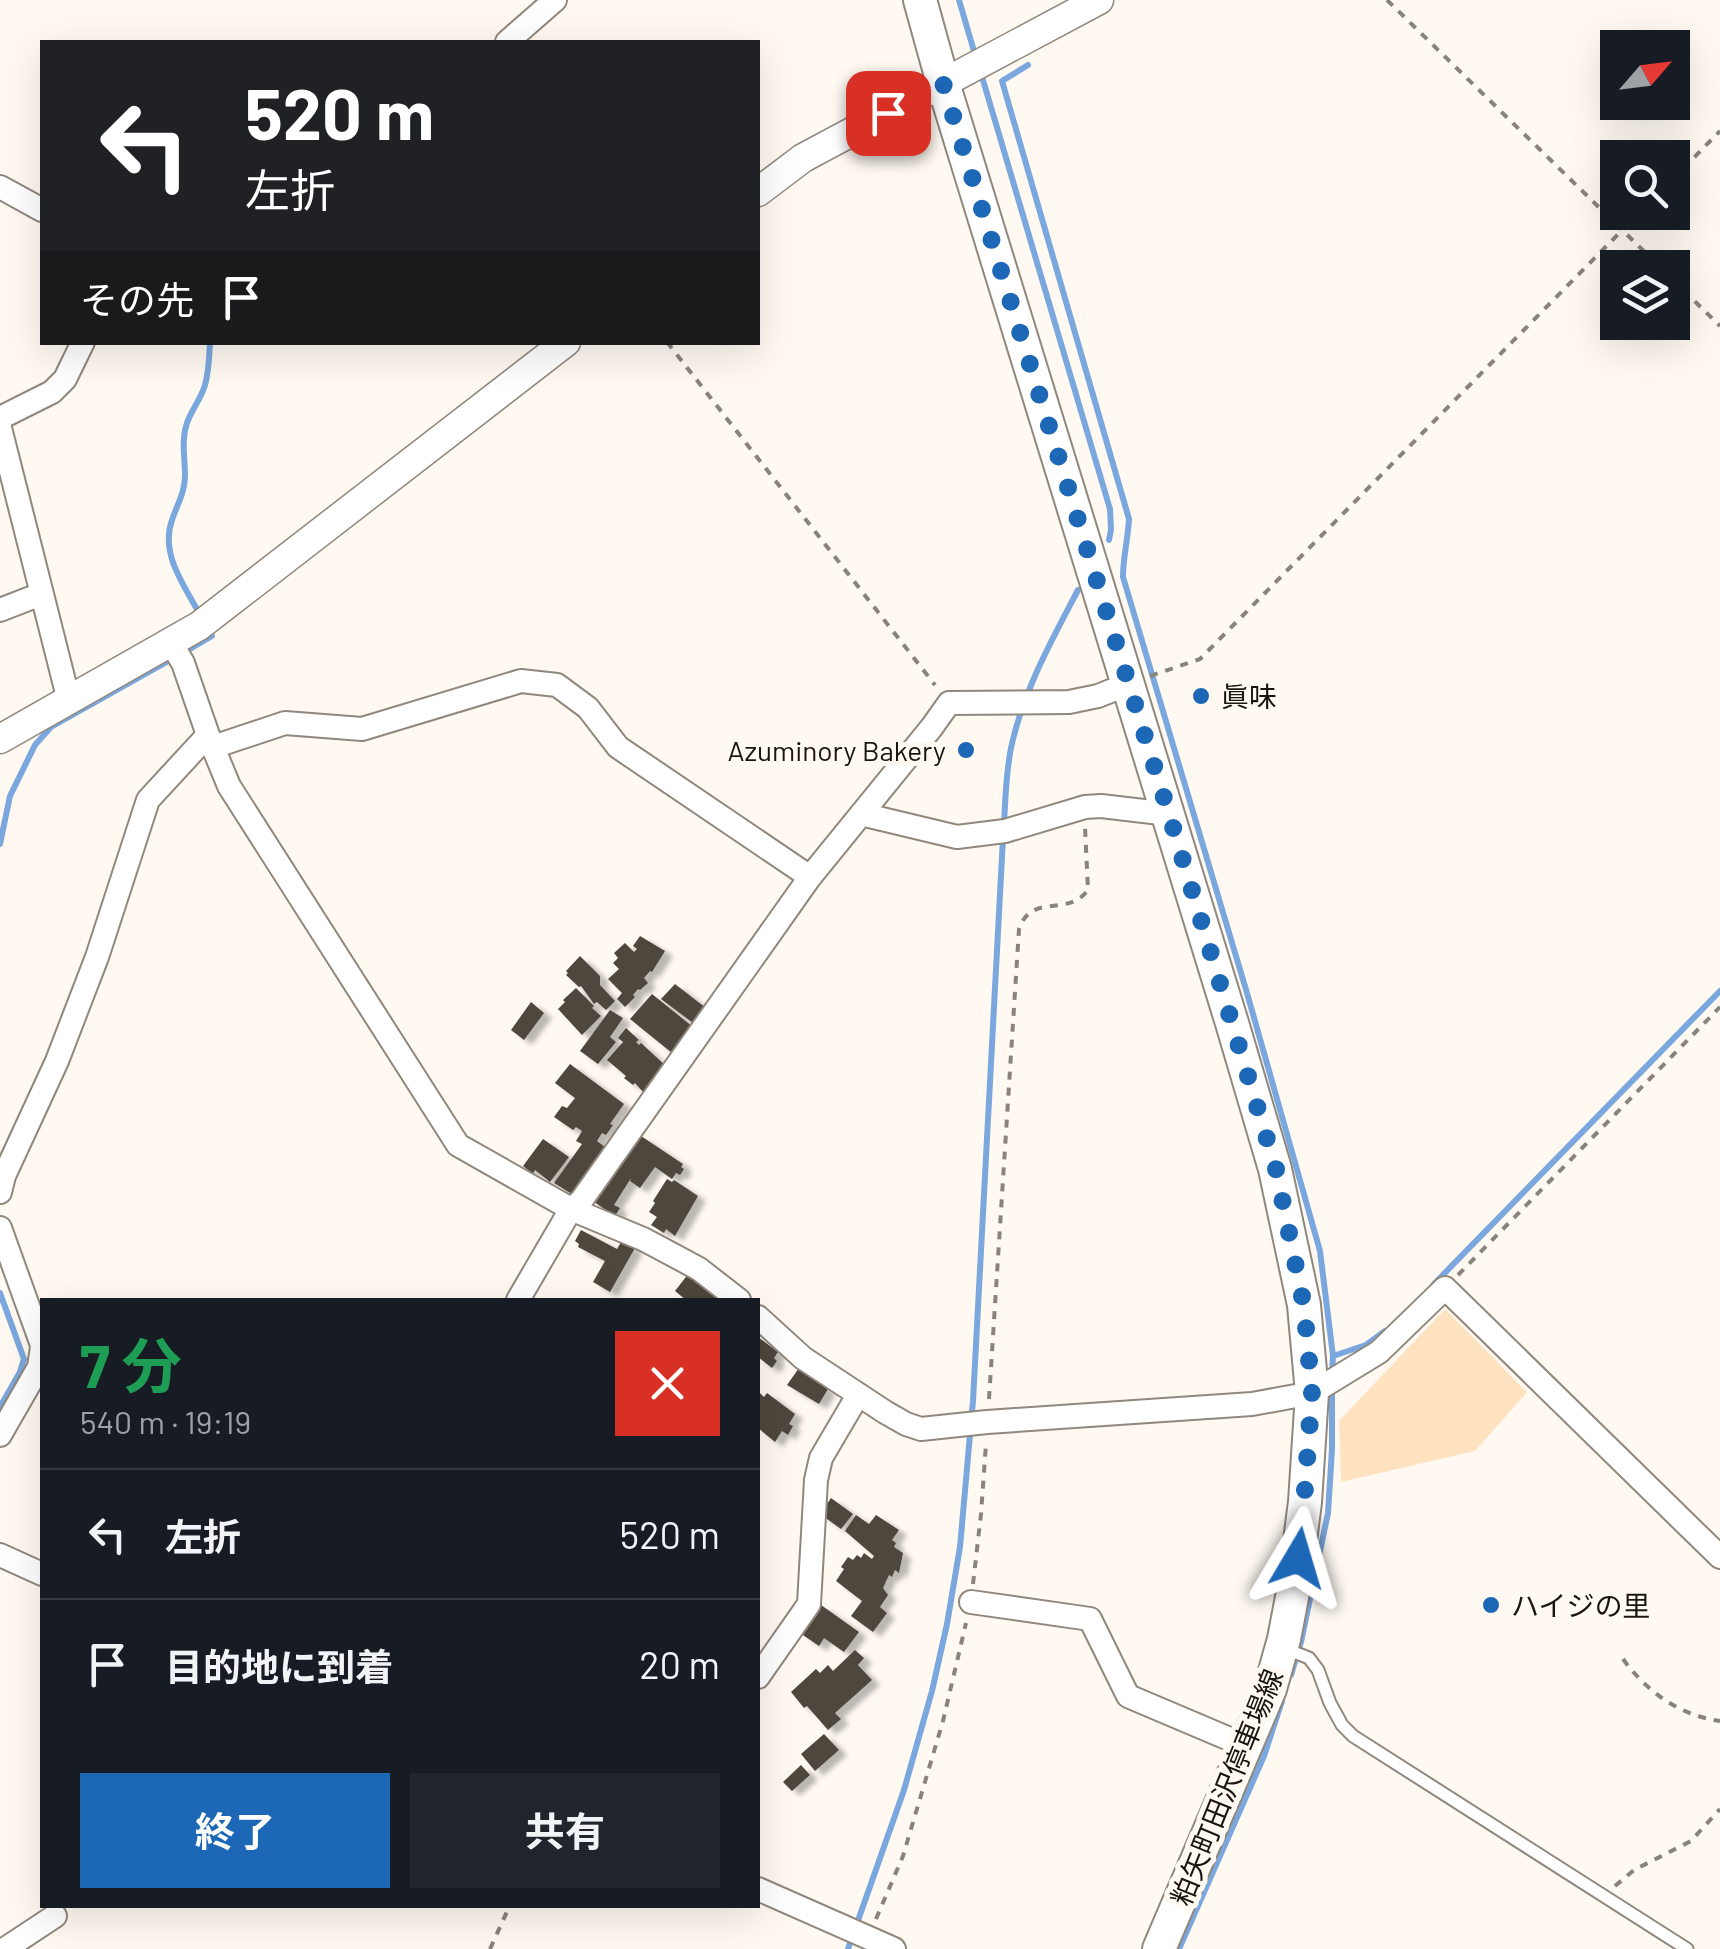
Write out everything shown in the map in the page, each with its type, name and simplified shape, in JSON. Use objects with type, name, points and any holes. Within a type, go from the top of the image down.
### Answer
[{"type":"main road","name":"粕矢町田沢停車場線","points":[[920,0],[953,78],[1128,684],[1276,1169],[1304,1306],[1312,1392],[1302,1519],[1282,1647],[1270,1689],[1159,1949]]},
{"type":"street","points":[[509,40],[555,0]]},
{"type":"street","points":[[760,190],[803,158],[1099,0]]},
{"type":"street","points":[[0,187],[40,209]]},
{"type":"street","points":[[0,418],[52,392],[65,379],[82,345]]},
{"type":"street","points":[[0,738],[68,701],[177,652],[207,619],[562,345]]},
{"type":"street","points":[[0,428],[68,701]]},
{"type":"street","points":[[0,610],[42,594]]},
{"type":"street","points":[[177,652],[228,786],[458,1145],[571,1209],[643,1238],[687,1262],[737,1298]]},
{"type":"street","points":[[0,1192],[91,974],[148,800],[210,741],[285,723],[362,729],[520,681],[557,685],[588,708],[618,747],[810,877]]},
{"type":"street","points":[[519,1298],[571,1209],[581,1201],[810,877],[949,702],[1086,699],[1128,684]]},
{"type":"street","points":[[861,814],[957,837],[1017,827],[1084,807],[1169,814]]},
{"type":"street","points":[[0,1228],[40,1340]]},
{"type":"street","points":[[760,1319],[802,1358],[895,1418],[921,1429],[1252,1404],[1312,1392],[1378,1352],[1445,1288],[1720,1557]]},
{"type":"street","points":[[0,1435],[40,1360]]},
{"type":"street","points":[[760,1674],[809,1604],[820,1458],[858,1395]]},
{"type":"street","points":[[0,1555],[40,1573]]},
{"type":"street","points":[[970,1602],[1090,1619],[1128,1696],[1246,1746]]},
{"type":"street","points":[[760,1890],[894,1949]]},
{"type":"street","points":[[5,1949],[55,1916]]},
{"type":"lane","points":[[1282,1647],[1309,1658],[1342,1726],[1353,1736],[1686,1949]]},
{"type":"path","points":[[1387,0],[1600,208]]},
{"type":"path","points":[[1690,162],[1720,132]]},
{"type":"path","points":[[1164,672],[1200,660],[1623,230],[1643,250]]},
{"type":"path","points":[[1690,297],[1720,326]]},
{"type":"path","points":[[669,345],[949,702]]},
{"type":"path","points":[[858,1933],[904,1856],[943,1721],[970,1602],[981,1514],[1019,929],[1028,911],[1074,902],[1088,890],[1084,807]]},
{"type":"path","points":[[1445,1288],[1720,1007]]},
{"type":"path","points":[[1623,1658],[1642,1682],[1669,1704],[1694,1716],[1720,1721]]},
{"type":"path","points":[[1605,1897],[1634,1870],[1691,1841],[1720,1809]]},
{"type":"path","points":[[490,1949],[509,1908]]},
{"type":"shaded area","points":[[1445,1309],[1527,1392],[1475,1451],[1341,1482],[1339,1421]]},
{"type":"building","points":[[640,936],[665,951],[644,978],[648,983],[638,989],[625,1007],[617,999],[622,993],[608,979],[619,969],[613,963],[618,958],[614,953],[625,943],[634,952],[637,949],[633,946]]},
{"type":"building","points":[[580,956],[600,976],[600,985],[615,1001],[606,1010],[597,1002],[594,1004],[581,986],[566,975]]},
{"type":"building","points":[[675,984],[706,1008],[693,1023],[661,999]]},
{"type":"building","points":[[576,988],[601,1016],[582,1035],[558,1009]]},
{"type":"building","points":[[652,994],[693,1027],[672,1053],[630,1019]]},
{"type":"building","points":[[531,1002],[544,1013],[524,1040],[511,1030]]},
{"type":"building","points":[[610,1010],[623,1018],[610,1037],[616,1042],[598,1064],[580,1051]]},
{"type":"building","points":[[626,1028],[639,1040],[639,1045],[667,1067],[644,1093],[607,1060],[623,1042],[618,1038]]},
{"type":"building","points":[[570,1064],[624,1104],[606,1135],[602,1133],[597,1141],[606,1148],[577,1193],[554,1183],[582,1144],[576,1141],[582,1131],[576,1127],[573,1130],[554,1117],[575,1098],[555,1083]]},
{"type":"building","points":[[641,1136],[683,1164],[684,1169],[672,1179],[655,1167],[640,1188],[631,1178],[614,1205],[620,1208],[615,1216],[594,1202]]},
{"type":"building","points":[[543,1139],[569,1157],[550,1182],[523,1166]]},
{"type":"building","points":[[667,1179],[698,1196],[675,1236],[651,1225],[657,1217],[649,1212]]},
{"type":"building","points":[[581,1230],[617,1249],[622,1240],[635,1248],[610,1292],[593,1282],[605,1261],[578,1247],[575,1241]]},
{"type":"building","points":[[689,1273],[720,1298],[684,1298],[675,1291]]},
{"type":"building","points":[[760,1338],[778,1352],[772,1368],[760,1359]]},
{"type":"building","points":[[799,1368],[828,1389],[819,1404],[787,1385]]},
{"type":"building","points":[[760,1393],[764,1397],[767,1393],[795,1414],[788,1435],[782,1431],[775,1442],[760,1430]]},
{"type":"building","points":[[831,1498],[853,1514],[841,1529],[820,1514]]},
{"type":"building","points":[[856,1515],[869,1524],[876,1515],[899,1530],[892,1540],[903,1553],[899,1573],[895,1570],[892,1577],[889,1575],[883,1588],[888,1595],[880,1607],[887,1613],[873,1632],[851,1616],[862,1601],[836,1581],[848,1557],[861,1558],[864,1553],[872,1559],[874,1556],[845,1531]]},
{"type":"building","points":[[821,1605],[859,1632],[844,1652],[824,1638],[819,1646],[800,1633]]},
{"type":"building","points":[[855,1650],[864,1658],[858,1665],[872,1680],[835,1713],[841,1719],[828,1730],[791,1692],[816,1669],[820,1673],[828,1665],[833,1671]]},
{"type":"building","points":[[824,1734],[839,1750],[815,1771],[801,1754]]},
{"type":"building","points":[[801,1765],[810,1775],[792,1791],[783,1782]]},
{"type":"waterway","points":[[959,0],[976,58]]},
{"type":"waterway","points":[[1028,65],[1002,81],[1129,519],[1123,577],[1320,1251],[1332,1374]]},
{"type":"waterway","points":[[980,70],[1110,509],[1109,540]]},
{"type":"waterway","points":[[199,613],[175,569],[169,533],[185,482],[185,429],[206,383],[210,345]]},
{"type":"waterway","points":[[1004,826],[1008,767],[1016,727],[1039,666],[1078,590]]},
{"type":"waterway","points":[[183,653],[212,636],[208,628]]},
{"type":"waterway","points":[[0,844],[10,796],[35,745],[51,727],[172,659]]},
{"type":"waterway","points":[[848,1949],[904,1790],[932,1691],[960,1547],[973,1401],[1003,838]]},
{"type":"waterway","points":[[1434,1284],[1720,991]]},
{"type":"waterway","points":[[0,1293],[24,1359],[0,1407]]},
{"type":"waterway","points":[[1333,1356],[1366,1345],[1385,1331]]},
{"type":"waterway","points":[[1291,1675],[1328,1513],[1332,1387]]},
{"type":"waterway","points":[[1179,1949],[1264,1756],[1282,1701]]},
{"type":"place","name":"眞味","points":[[1201,696]]},
{"type":"place","name":"Azuminory Bakery","points":[[966,750]]},
{"type":"place","name":"ハイジの里","points":[[1491,1605]]},
{"type":"route","points":[[888,113],[943,83],[1276,1169],[1304,1306],[1312,1392],[1298,1558]]}]
